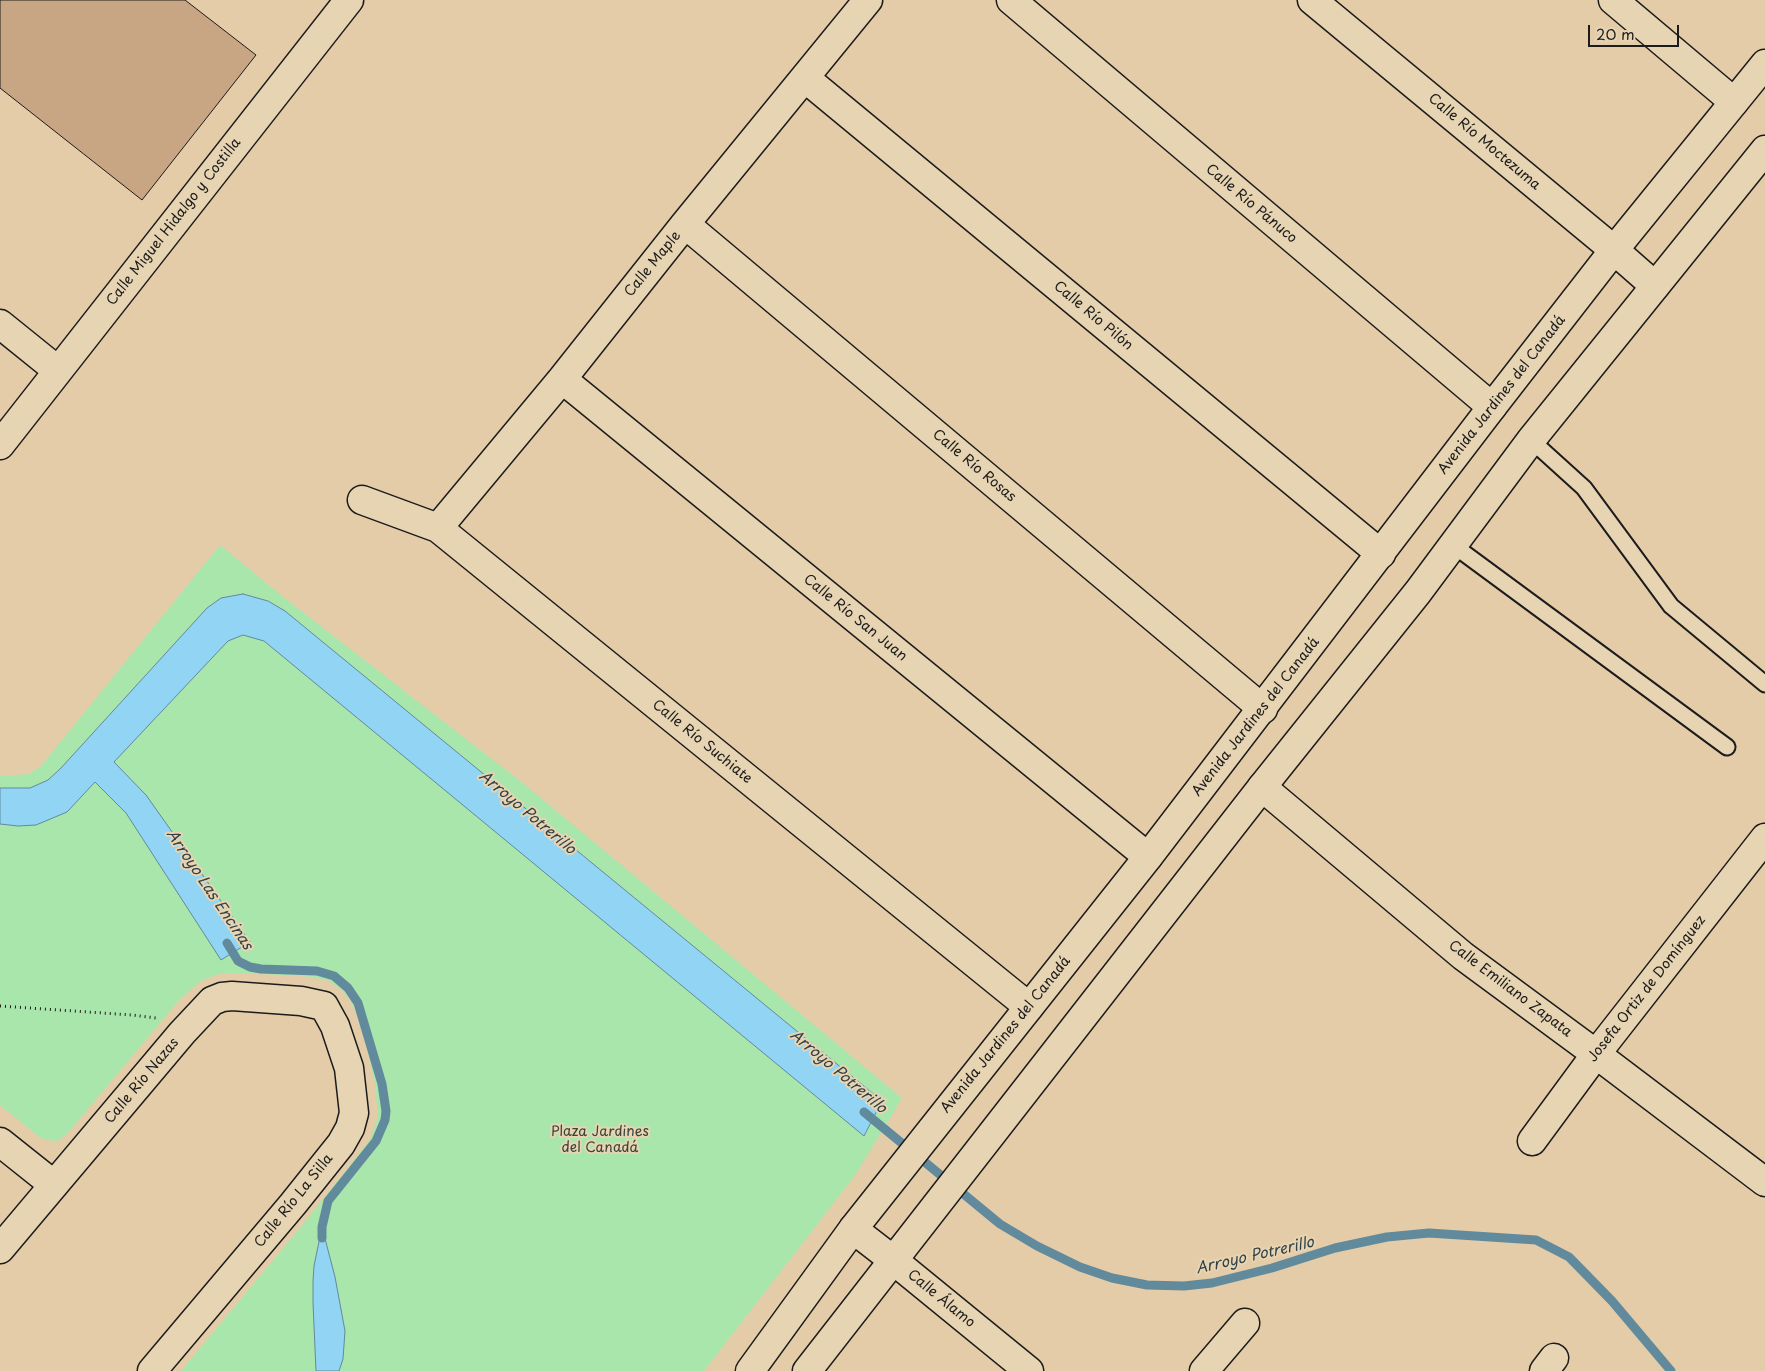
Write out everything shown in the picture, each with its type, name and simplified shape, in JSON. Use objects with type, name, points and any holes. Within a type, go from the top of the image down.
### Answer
[{"type":"street","name":"Calle Miguel Hidalgo y Costilla","points":[[0,445],[348,0]]},
{"type":"street","name":"Calle Maple","points":[[438,528],[562,379],[868,0]]},
{"type":"street","name":"Calle Río Pánuco","points":[[1011,0],[1492,407]]},
{"type":"street","name":"Calle Río Moctezuma","points":[[1312,0],[1655,286]]},
{"type":"street","points":[[1613,0],[1734,102]]},
{"type":"street","name":"Avenida Jardines del Canadá","points":[[750,1371],[853,1229],[1148,857],[1614,250],[1765,64]]},
{"type":"street","name":"Calle Río Pilón","points":[[805,78],[1381,554]]},
{"type":"street","points":[[807,1371],[1262,787],[1418,592],[1531,440],[1765,150]]},
{"type":"street","name":"Calle Río Rosas","points":[[686,224],[1263,709]]},
{"type":"street","points":[[0,324],[57,370]]},
{"type":"street","name":"Calle Río San Juan","points":[[562,379],[1148,857]]},
{"type":"street","name":"Calle Río Suchiate","points":[[362,500],[438,528],[1029,1007]]},
{"type":"street","name":"Calle Emiliano Zapata","points":[[1262,787],[1463,956],[1765,1182]]},
{"type":"street","name":"Josefa Ortiz de Domínguez","points":[[1532,1141],[1596,1054],[1765,838]]},
{"type":"street","name":"Calle Río Nazas","points":[[0,1249],[182,1033],[212,1001],[232,996],[301,1001],[324,1006]]},
{"type":"street","name":"Calle Río La Silla","points":[[152,1371],[293,1204],[341,1144],[350,1128],[354,1113],[349,1068],[335,1026],[324,1006]]},
{"type":"street","points":[[0,1142],[54,1184]]},
{"type":"street","name":"Calle Álamo","points":[[853,1229],[1028,1371]]},
{"type":"street","points":[[1204,1371],[1245,1323]]},
{"type":"lane","points":[[1531,440],[1584,488],[1671,606],[1765,684]]},
{"type":"lane","points":[[1453,545],[1727,747]]},
{"type":"path","points":[[0,1006],[132,1014],[164,1019]]},
{"type":"green space","name":"Plaza Jardines del Canadá","points":[[220,545],[277,592],[524,784],[902,1098],[856,1174],[704,1371],[181,1371],[370,1140],[378,1117],[375,1083],[367,1048],[356,1012],[350,1000],[342,990],[327,980],[303,976],[223,973],[202,980],[180,999],[67,1134],[57,1141],[46,1140],[38,1136],[0,1105],[0,776],[29,774],[41,766]]},
{"type":"water","points":[[243,594],[268,601],[285,611],[882,1101],[864,1136],[264,641],[243,635],[228,641],[114,762],[146,795],[250,942],[221,960],[126,813],[95,782],[67,812],[36,825],[0,824],[0,788],[30,788],[48,780],[207,608],[221,598]]},
{"type":"water","points":[[322,1227],[335,1277],[345,1331],[343,1359],[339,1371],[316,1371],[313,1281]]},
{"type":"building","points":[[0,0],[185,0],[256,55],[142,200],[0,88]]},
{"type":"waterway","name":"Arroyo Las Encinas","points":[[227,943],[238,961],[250,967],[317,971],[334,976],[348,988],[358,1003],[382,1084],[386,1111],[385,1120],[376,1141],[328,1201],[322,1227],[322,1238]]},
{"type":"waterway","name":"Arroyo Potrerillo","points":[[864,1112],[1000,1224],[1037,1246],[1080,1267],[1112,1278],[1147,1285],[1184,1286],[1212,1283],[1272,1268],[1335,1248],[1387,1237],[1429,1233],[1536,1240],[1569,1257],[1612,1301],[1671,1371]]}]
